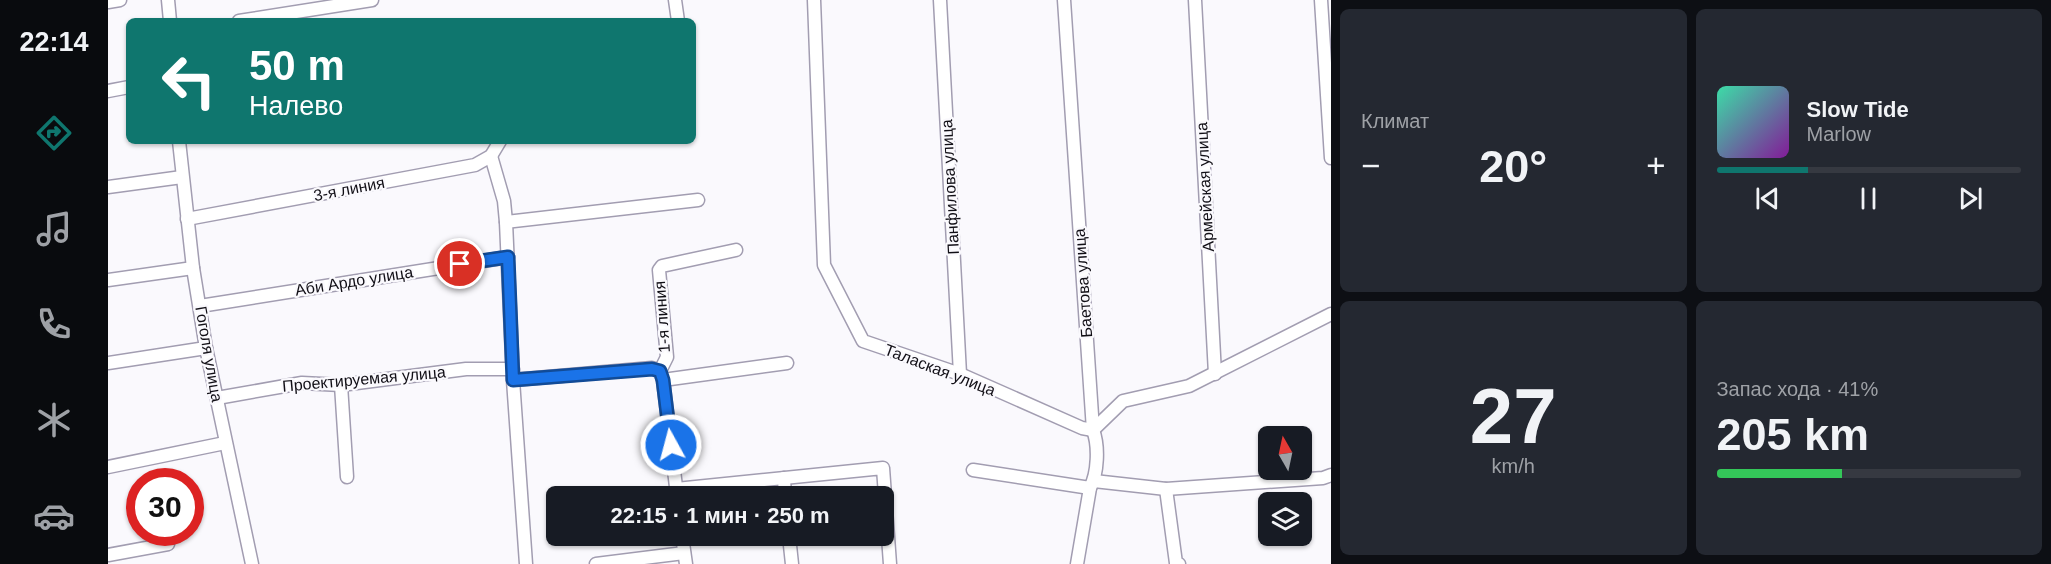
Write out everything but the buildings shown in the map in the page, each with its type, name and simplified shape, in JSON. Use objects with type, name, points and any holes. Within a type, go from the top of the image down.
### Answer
[{"type":"street","points":[[108,2],[120,0]]},
{"type":"street","points":[[168,0],[170,18]]},
{"type":"street","points":[[258,18],[372,0]]},
{"type":"street","points":[[675,0],[678,18]]},
{"type":"street","name":"Талаская улица","points":[[814,0],[824,265],[863,341],[960,374],[1082,428],[1093,430]]},
{"type":"street","name":"Панфилова улица","points":[[940,0],[960,374]]},
{"type":"street","name":"Баетова улица","points":[[1064,0],[1093,430],[1097,441],[1092,485],[1077,564]]},
{"type":"street","name":"Армейская улица","points":[[1195,0],[1215,374]]},
{"type":"street","points":[[1321,0],[1331,158]]},
{"type":"street","points":[[108,91],[126,88]]},
{"type":"street","name":"Гоголя улица","points":[[179,144],[187,219],[206,348],[252,564]]},
{"type":"street","points":[[498,144],[491,156],[504,201],[506,222],[513,375],[526,564]]},
{"type":"street","name":"3-я линия","points":[[187,219],[475,165],[491,156]]},
{"type":"street","points":[[108,186],[182,177]]},
{"type":"street","points":[[506,222],[698,201]]},
{"type":"street","name":"1-я линия","points":[[661,376],[667,357],[659,270],[662,266],[736,250]]},
{"type":"street","name":"Аби Ардо улица","points":[[200,306],[508,257]]},
{"type":"street","points":[[108,280],[194,268]]},
{"type":"street","points":[[1093,430],[1123,401],[1189,386],[1331,314]]},
{"type":"street","points":[[108,363],[206,348]]},
{"type":"street","name":"Проектируемая улица","points":[[216,398],[302,383],[341,385],[466,369],[513,375],[652,369],[661,376],[787,363]]},
{"type":"street","points":[[661,376],[676,486]]},
{"type":"street","points":[[341,385],[346,477]]},
{"type":"street","points":[[108,467],[225,443]]},
{"type":"street","points":[[727,486],[883,468],[890,564]]},
{"type":"street","points":[[973,470],[1092,485],[1166,489],[1323,478],[1331,475]]},
{"type":"street","points":[[784,478],[784,486]]},
{"type":"street","points":[[1166,489],[1176,563],[1179,564]]},
{"type":"street","points":[[108,555],[157,546]]},
{"type":"street","points":[[790,546],[792,564]]},
{"type":"street","points":[[596,564],[685,558]]},
{"type":"route","points":[[460,264],[508,257],[513,380],[652,369],[660,371],[671,445]]}]
